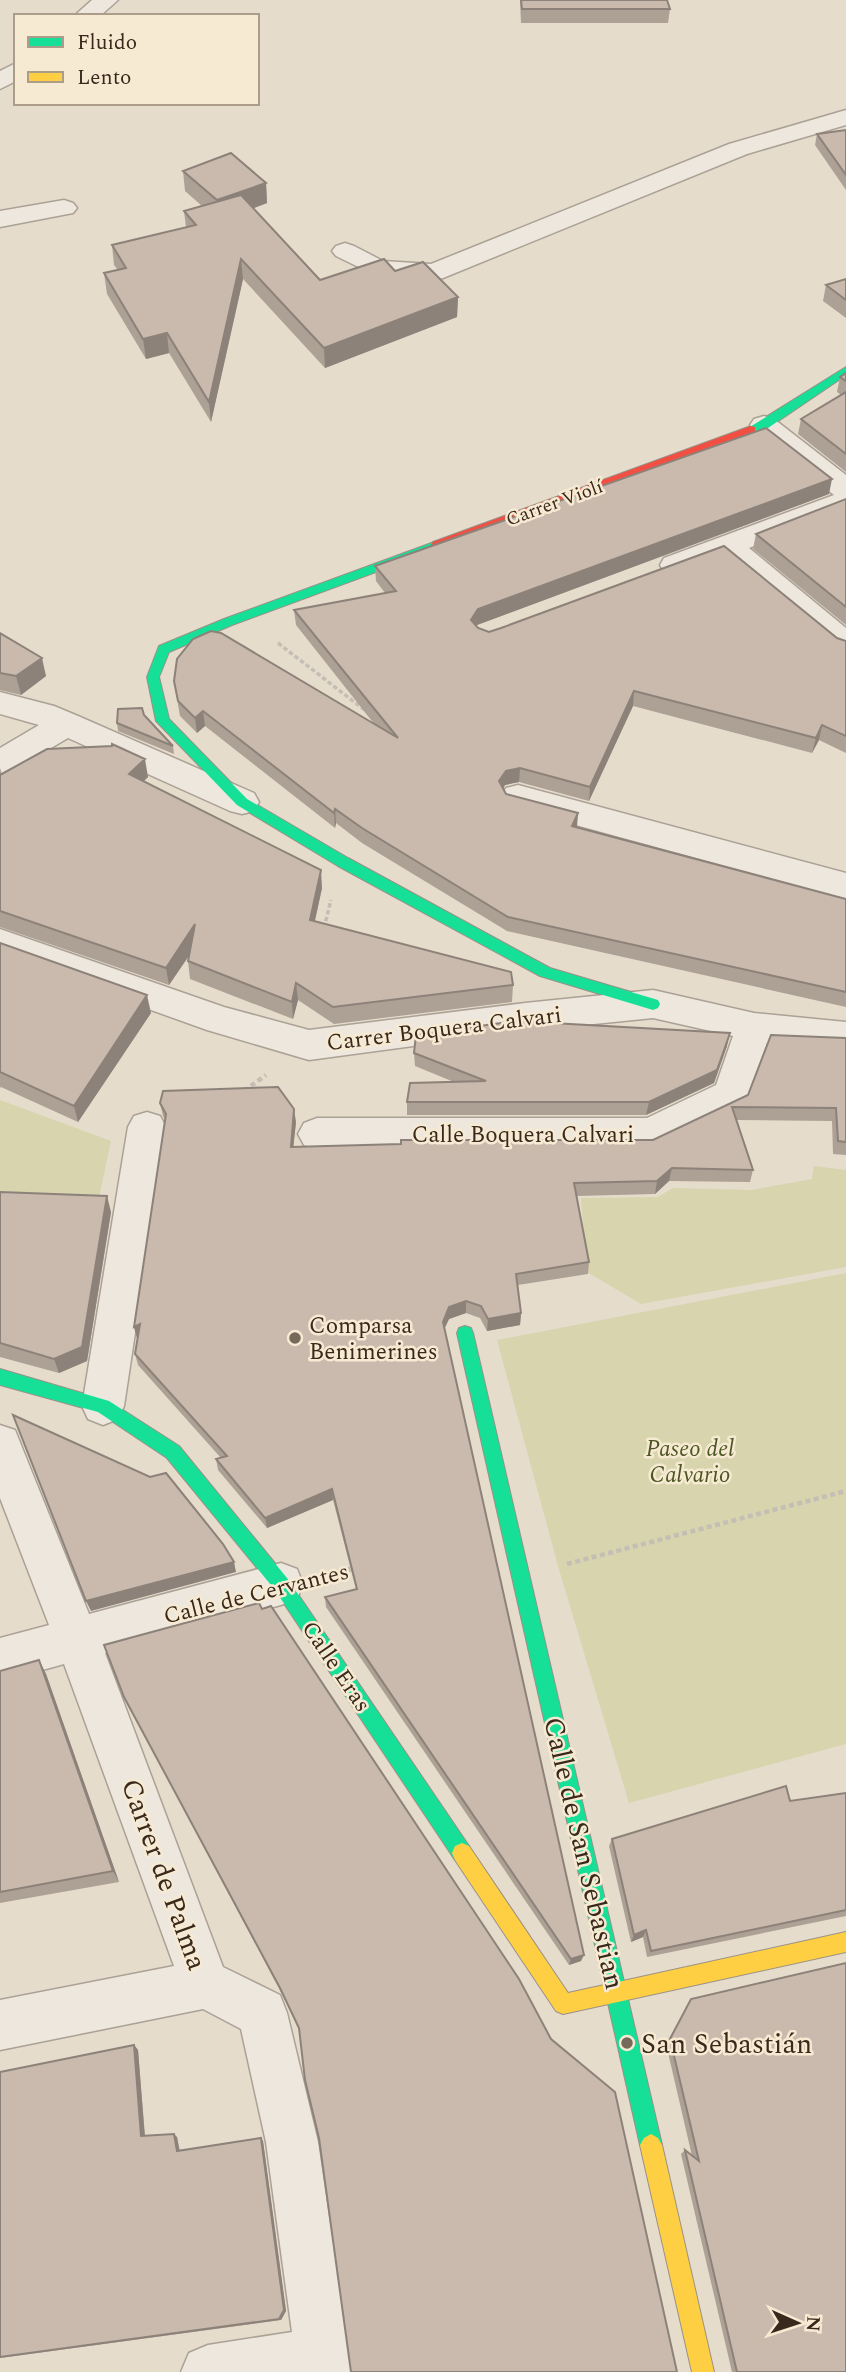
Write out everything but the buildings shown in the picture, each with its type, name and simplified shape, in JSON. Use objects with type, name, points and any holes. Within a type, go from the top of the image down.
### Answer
[{"type":"street","points":[[88,14],[107,0]]},
{"type":"street","points":[[345,251],[377,268],[434,272],[738,149],[846,117]]},
{"type":"street","points":[[0,219],[64,208]]},
{"type":"street","name":"Carrer Violí","points":[[153,677],[164,649],[243,617],[764,425],[846,370]]},
{"type":"street","points":[[764,425],[846,490]]},
{"type":"street","points":[[652,573],[846,501]]},
{"type":"street","points":[[727,546],[846,644]]},
{"type":"street","name":"Carrer Boquera Calvari","points":[[153,677],[163,721],[242,802],[343,862],[545,972],[653,1004],[754,1027],[846,1036]]},
{"type":"street","points":[[0,703],[43,714],[242,802]]},
{"type":"street","points":[[0,764],[67,724]]},
{"type":"street","points":[[517,797],[846,886]]},
{"type":"street","name":"Carrer Boquera Calvari","points":[[0,942],[220,1020],[309,1045],[524,1017],[653,1004]]},
{"type":"street","name":"Calle Boquera Calvari","points":[[317,1134],[651,1134],[731,1095],[754,1027]]},
{"type":"street","points":[[103,1406],[147,1127]]},
{"type":"street","name":"Calle de San Sebastian","points":[[465,1333],[514,1536],[703,2372]]},
{"type":"street","name":"Calle Eras","points":[[0,1377],[103,1406],[173,1452],[281,1584],[564,2004],[616,1992]]},
{"type":"street","name":"Carrer de Palma","points":[[0,1444],[77,1639],[205,1984],[262,2013],[292,2142],[324,2363]]},
{"type":"street","name":"Calle de Cervantes","points":[[0,1660],[281,1584]]},
{"type":"street","points":[[616,1992],[846,1942]]},
{"type":"street","points":[[0,2025],[205,1984]]},
{"type":"street","points":[[208,2372],[324,2363]]},
{"type":"path","points":[[243,617],[366,711],[354,716]]},
{"type":"path","points":[[324,930],[326,918]]},
{"type":"path","points":[[522,1575],[846,1491]]},
{"type":"path","name":"Calle de Cervantes","points":[[281,1584],[363,1567]]},
{"type":"green space","points":[[0,1100],[111,1141],[97,1207],[0,1202]]},
{"type":"green space","points":[[814,1166],[846,1170],[846,1267],[641,1304],[587,1272],[581,1198],[658,1197],[673,1188],[751,1190],[812,1179]]},
{"type":"green space","name":"Paseo del Calvario","points":[[846,1273],[846,1744],[629,1803],[558,1566],[497,1340]]},
{"type":"traffic: fast","points":[[751,430],[764,425],[846,370]]},
{"type":"traffic: fast","points":[[437,545],[228,622],[164,649],[153,677],[163,721],[242,802],[343,862],[545,972],[653,1004]]},
{"type":"traffic: fast","points":[[465,1333],[651,2145]]},
{"type":"traffic: fast","points":[[0,1377],[103,1406],[173,1452],[281,1584],[462,1853]]},
{"type":"traffic: slow","points":[[462,1853],[563,2004],[846,1942]]},
{"type":"traffic: slow","points":[[651,2145],[703,2372]]},
{"type":"traffic: jam","points":[[437,545],[751,430]]},
{"type":"place","name":"Comparsa Benimerines","points":[[295,1338]]},
{"type":"place","name":"San Sebastián","points":[[627,2043]]}]
